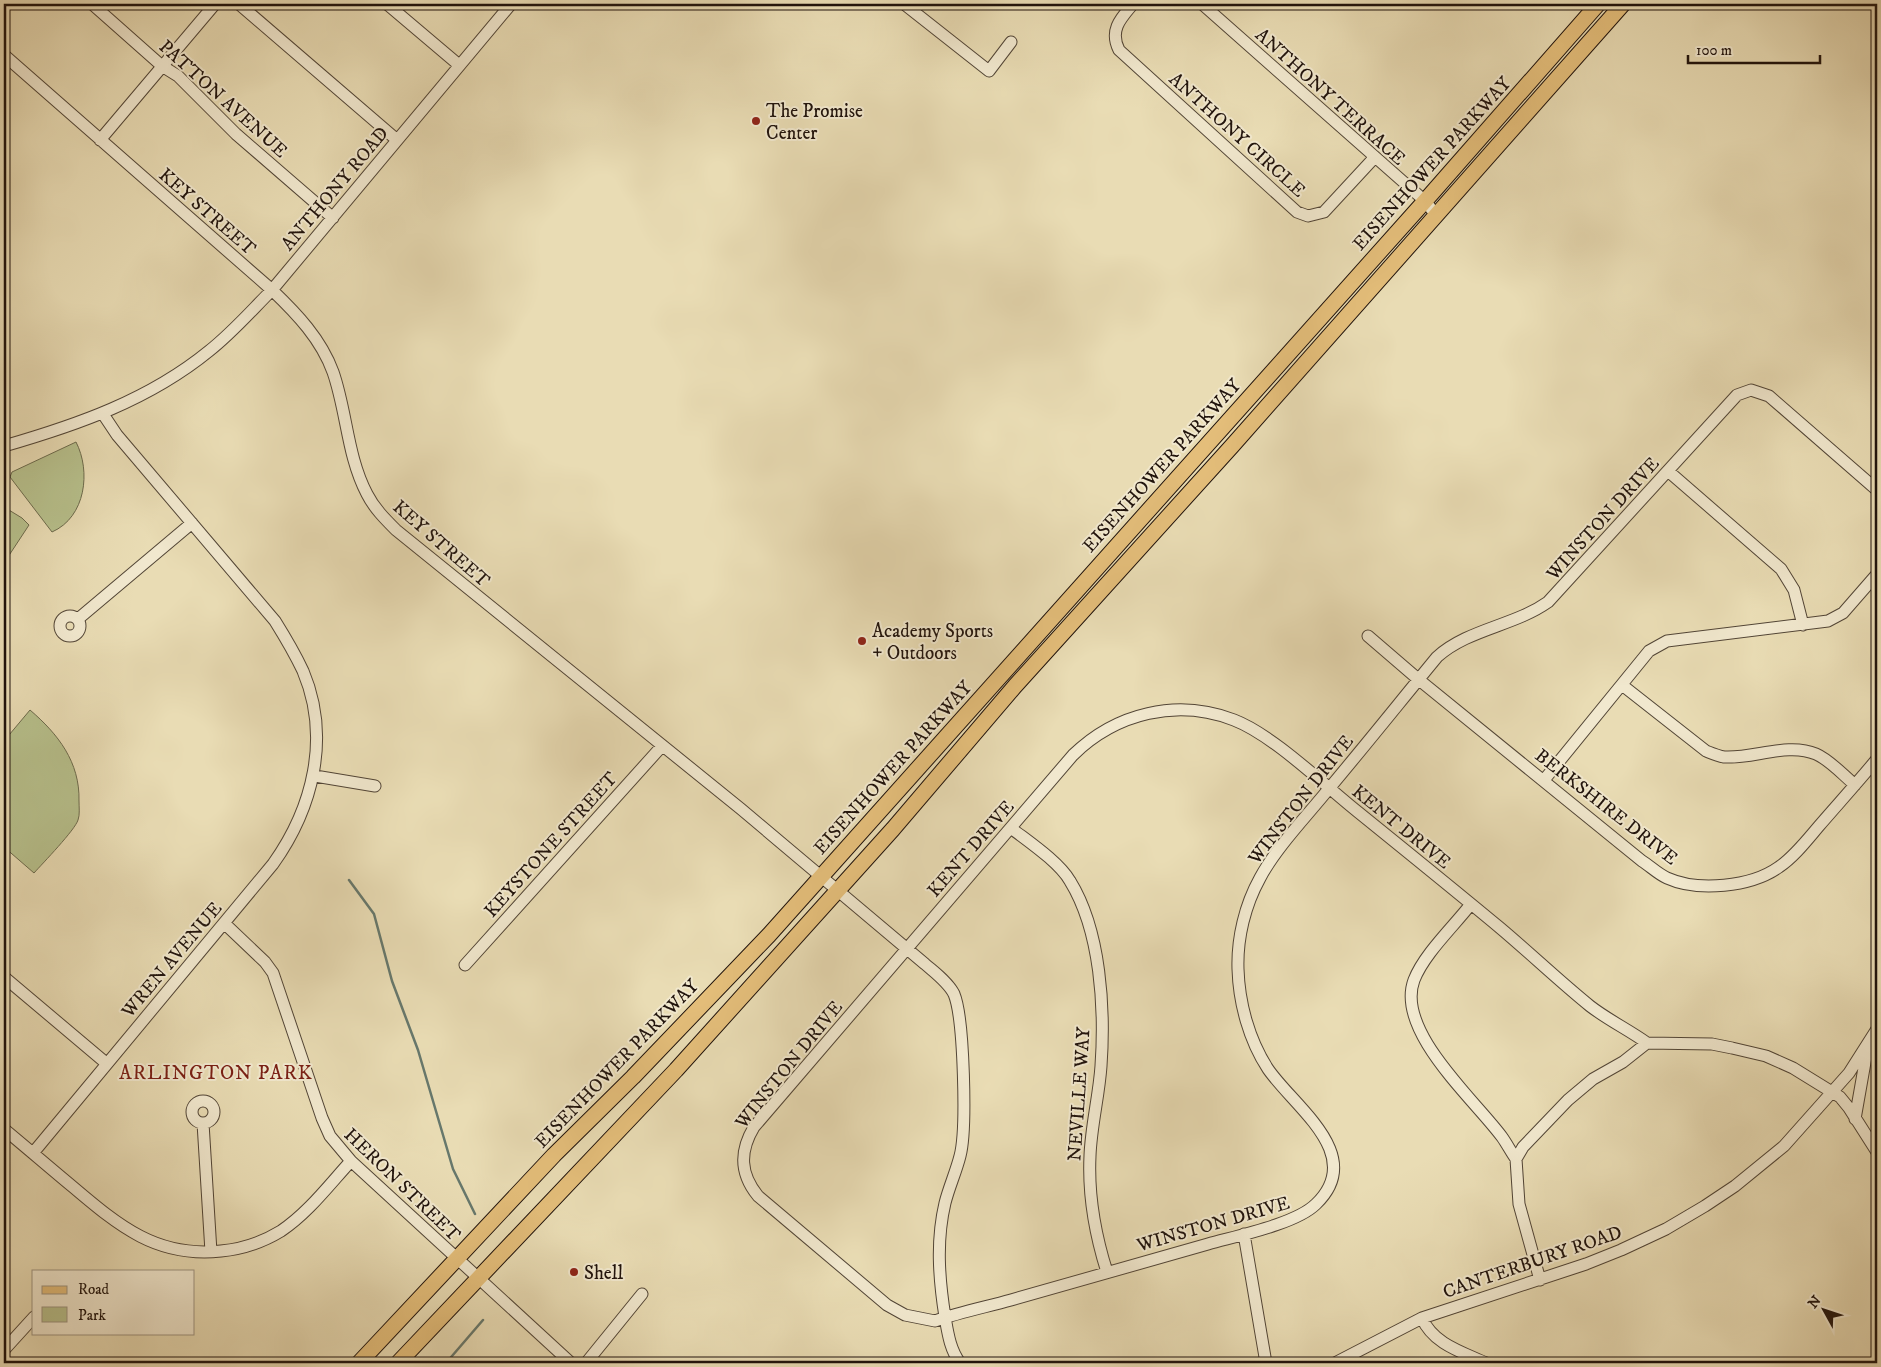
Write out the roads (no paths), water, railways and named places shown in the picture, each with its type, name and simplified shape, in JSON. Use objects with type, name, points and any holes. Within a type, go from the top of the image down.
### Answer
[{"type":"main road","name":"EISENHOWER PARKWAY","points":[[359,1363],[554,1155],[693,1014],[822,877],[1077,588],[1425,201],[1598,4]]},
{"type":"main road","name":"EISENHOWER PARKWAY","points":[[398,1363],[676,1070],[837,890],[1015,686],[1232,446],[1623,4]]},
{"type":"street","name":"PATTON AVENUE","points":[[92,4],[162,66],[178,76],[236,134],[333,218]]},
{"type":"street","points":[[100,140],[215,4]]},
{"type":"street","points":[[239,4],[396,140]]},
{"type":"street","points":[[387,4],[459,65]]},
{"type":"street","name":"ANTHONY ROAD","points":[[4,446],[104,414],[150,391],[208,352],[235,329],[272,290],[511,4]]},
{"type":"street","points":[[904,4],[989,71],[1011,42]]},
{"type":"street","name":"ANTHONY CIRCLE","points":[[1133,4],[1115,27],[1115,38],[1119,50],[1297,212],[1308,216],[1324,212],[1374,158]]},
{"type":"street","name":"ANTHONY TERRACE","points":[[1202,4],[1374,158],[1425,201],[1436,215]]},
{"type":"street","name":"KEY STREET","points":[[4,55],[272,290],[296,314],[322,347],[334,373],[352,455],[360,479],[368,496],[385,519],[432,561],[837,890]]},
{"type":"street","name":"WINSTON DRIVE","points":[[906,949],[754,1128],[746,1140],[743,1154],[743,1168],[748,1184],[758,1196],[887,1304],[905,1315],[936,1321],[1244,1234],[1304,1214],[1317,1204],[1327,1190],[1333,1171],[1330,1145],[1319,1128],[1286,1092],[1268,1068],[1258,1050],[1246,1022],[1240,992],[1238,967],[1243,923],[1260,877],[1329,789],[1418,679],[1447,648],[1524,616],[1548,602],[1737,394],[1751,390],[1769,396],[1877,490]]},
{"type":"street","name":"WREN AVENUE","points":[[33,1153],[286,847],[301,818],[315,776],[316,730],[312,704],[304,673],[293,651],[275,621],[117,435],[104,414]]},
{"type":"street","points":[[1668,471],[1781,569],[1794,590],[1803,625]]},
{"type":"street","points":[[78,619],[192,523]]},
{"type":"street","points":[[1544,780],[1649,651],[1667,641],[1828,621],[1837,617],[1877,574]]},
{"type":"street","name":"BERKSHIRE DRIVE","points":[[1368,636],[1418,679],[1642,861],[1666,878],[1697,885],[1753,879],[1778,868],[1810,836],[1877,759]]},
{"type":"street","points":[[1622,685],[1706,751],[1721,757],[1792,750],[1813,752],[1855,785]]},
{"type":"street","name":"KENT DRIVE","points":[[906,949],[1086,743],[1116,724],[1142,714],[1180,709],[1212,713],[1248,726],[1273,743],[1471,904],[1590,1005],[1647,1043]]},
{"type":"street","name":"KEYSTONE STREET","points":[[465,965],[662,746]]},
{"type":"street","points":[[315,776],[375,786]]},
{"type":"street","name":"NEVILLE WAY","points":[[1011,828],[1070,881],[1087,918],[1096,961],[1102,1020],[1101,1067],[1091,1134],[1090,1181],[1093,1222],[1107,1272]]},
{"type":"street","points":[[837,890],[953,992],[958,1007],[964,1135],[940,1232],[939,1275],[948,1338],[960,1363]]},
{"type":"street","points":[[1471,904],[1419,971],[1412,986],[1411,1004],[1416,1021],[1442,1065],[1501,1136],[1516,1159],[1519,1204],[1540,1280]]},
{"type":"street","name":"HERON STREET","points":[[224,923],[265,962],[272,973],[322,1118],[330,1136],[351,1162],[456,1260],[571,1363]]},
{"type":"street","points":[[4,977],[106,1063]]},
{"type":"street","name":"CANTERBURY ROAD","points":[[1335,1363],[1422,1318],[1540,1280],[1621,1250],[1666,1229],[1705,1206],[1772,1158],[1833,1092],[1868,1046],[1877,1029]]},
{"type":"street","points":[[1516,1159],[1523,1147],[1568,1100],[1593,1079],[1623,1062],[1647,1043],[1712,1044],[1753,1052],[1793,1068],[1833,1092],[1849,1108],[1877,1152]]},
{"type":"street","points":[[1855,1119],[1868,1046]]},
{"type":"street","points":[[203,1124],[210,1252]]},
{"type":"street","points":[[4,1129],[101,1211],[135,1235],[161,1246],[183,1251],[210,1252],[253,1244],[281,1231],[297,1219],[351,1162]]},
{"type":"street","points":[[1244,1234],[1266,1363]]},
{"type":"street","points":[[586,1363],[642,1294]]},
{"type":"street","points":[[1422,1318],[1427,1330],[1448,1346],[1486,1363]]},
{"type":"street","points":[[4,1350],[32,1319]]},
{"type":"waterway","points":[[349,880],[374,914],[392,981],[418,1050],[453,1169],[475,1214]]},
{"type":"waterway","points":[[446,1363],[483,1320]]},
{"type":"place","name":"The Promise Center","points":[[756,121]]},
{"type":"place","name":"Academy Sports + Outdoors","points":[[862,641]]},
{"type":"place","name":"Shell","points":[[574,1272]]},
{"type":"district","name":"ARLINGTON PARK","points":[[216,1072]]}]
